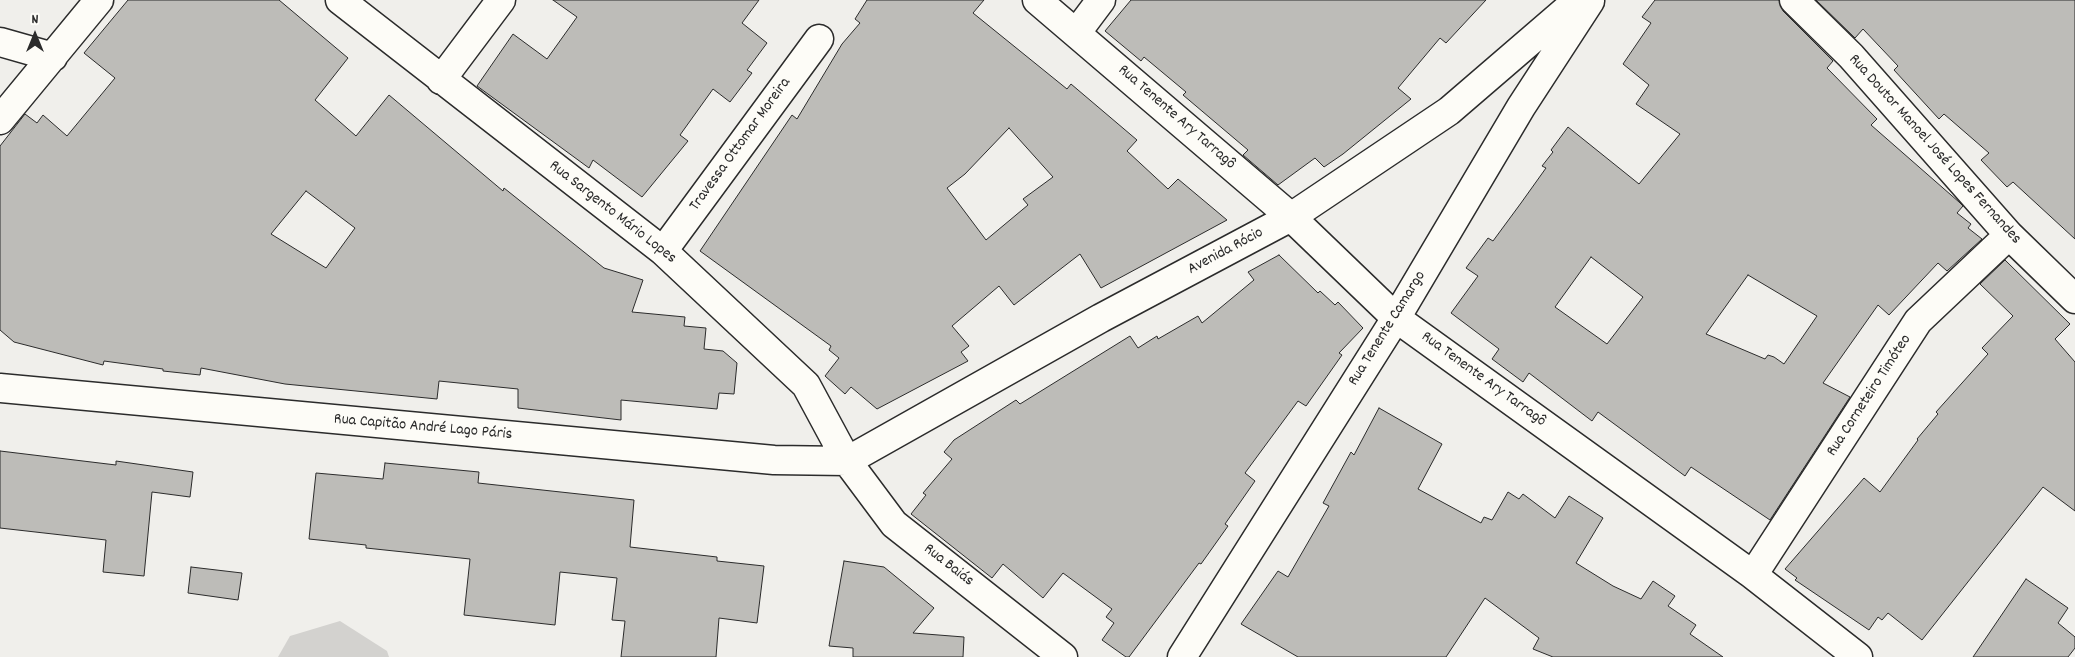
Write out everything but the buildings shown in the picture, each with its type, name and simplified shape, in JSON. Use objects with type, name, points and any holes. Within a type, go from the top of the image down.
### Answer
[{"type":"street","points":[[0,120],[99,0]]},
{"type":"street","name":"Rua Sargento Mário Lopes","points":[[340,0],[663,251],[806,385],[847,461]]},
{"type":"street","points":[[441,80],[501,0]]},
{"type":"street","name":"Rua Tenente Ary Tarragô","points":[[1037,0],[1291,217],[1396,318],[1753,575],[1858,657]]},
{"type":"street","points":[[1076,32],[1101,0]]},
{"type":"street","name":"Avenida Rócio","points":[[847,461],[1101,318],[1291,217],[1449,111],[1578,0]]},
{"type":"street","name":"Rua Tenente Camargo","points":[[1182,657],[1396,318],[1521,108],[1591,0]]},
{"type":"street","name":"Rua Doutor Manoel José Lopes Fernandes","points":[[1794,0],[1851,56],[2009,235],[2075,299]]},
{"type":"street","name":"Travessa Ottomar Moreira","points":[[663,251],[819,39]]},
{"type":"street","points":[[0,42],[53,57]]},
{"type":"street","name":"Rua Corneteiro Timóteo","points":[[1753,575],[1918,321],[2009,235]]},
{"type":"street","name":"Rua Capitão André Lago Páris","points":[[0,388],[774,460],[847,461]]},
{"type":"street","name":"Rua Baiás","points":[[847,461],[894,524],[1063,657]]},
{"type":"shaded area","points":[[340,621],[387,651],[389,657],[278,657],[290,636]]}]
